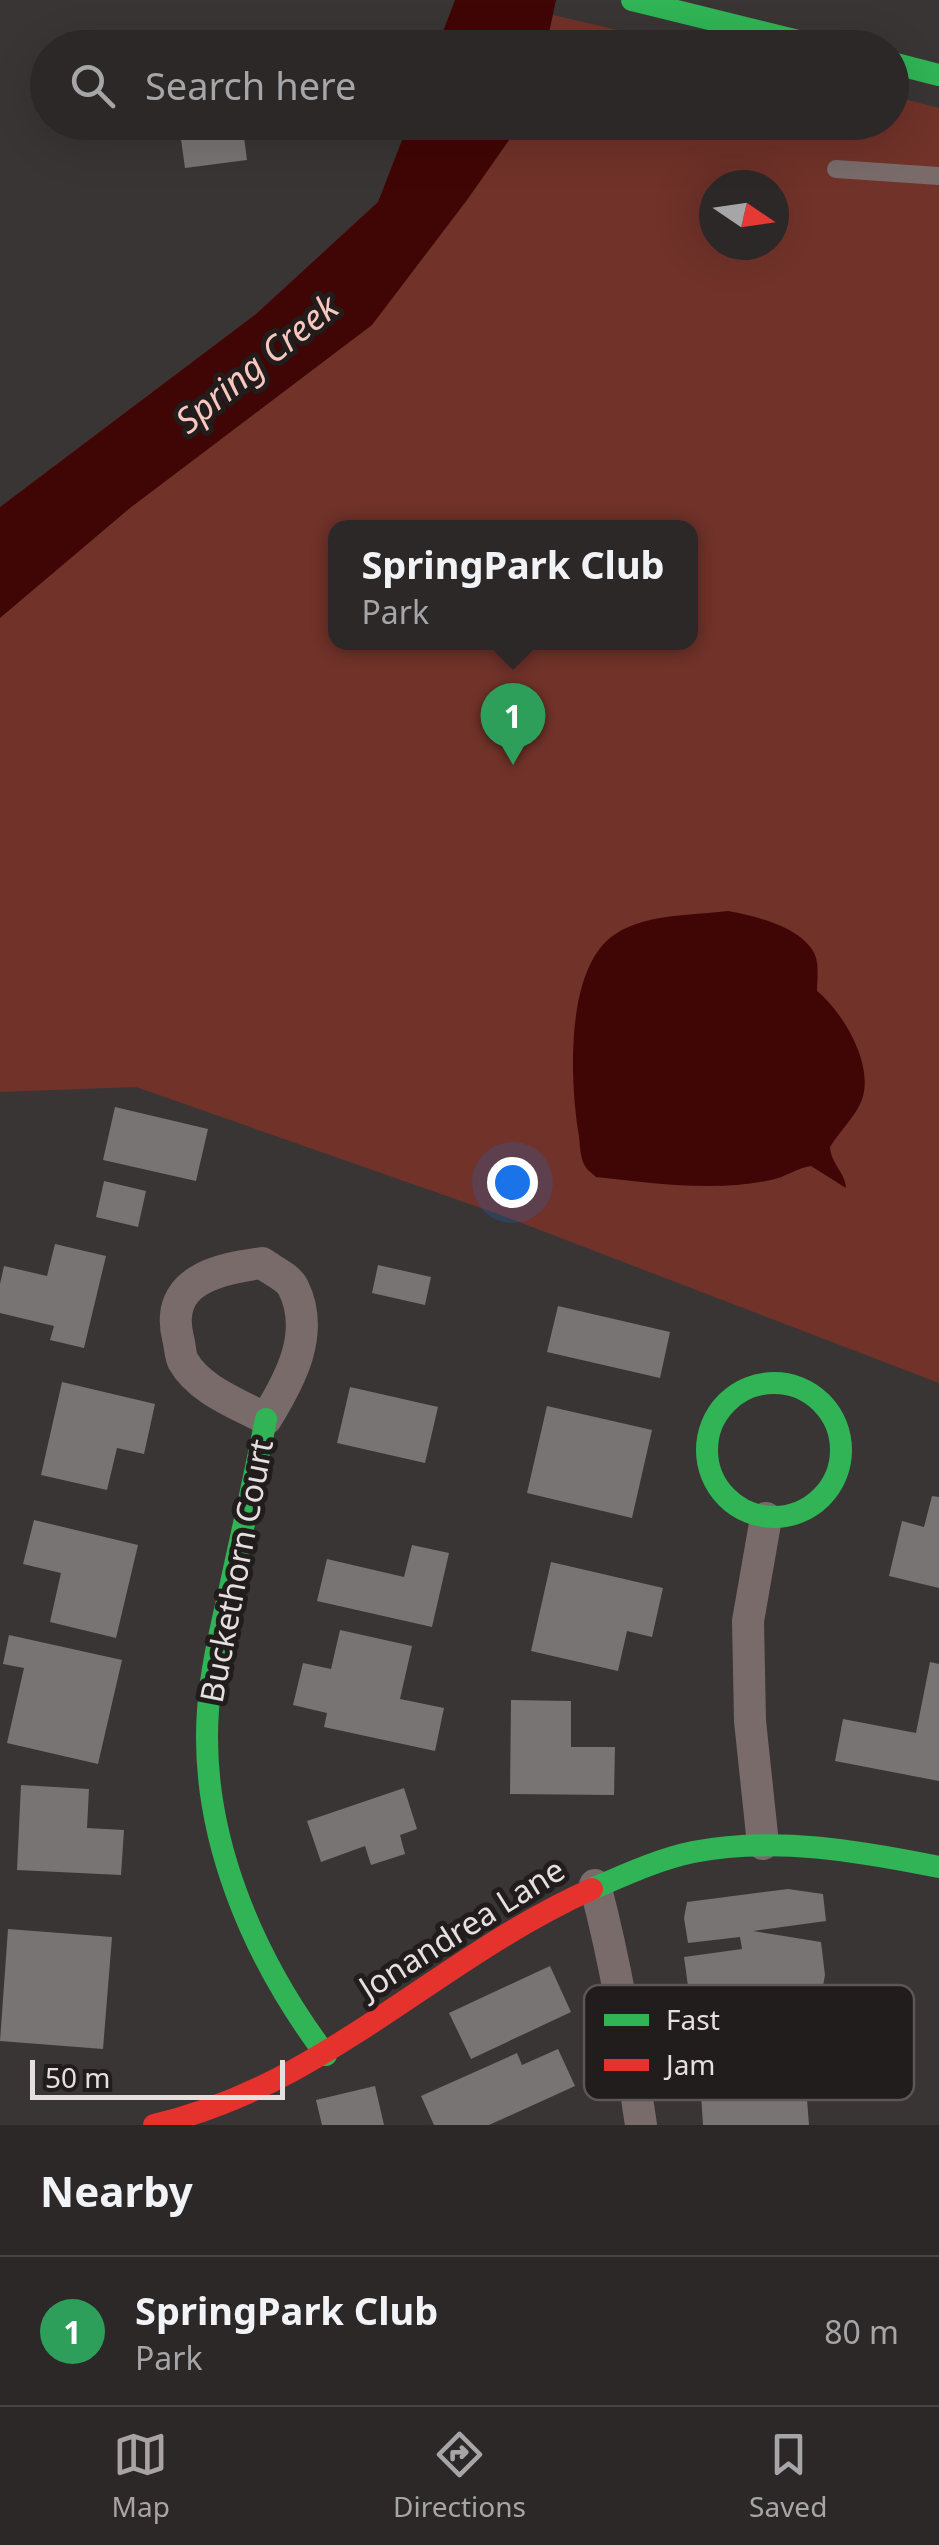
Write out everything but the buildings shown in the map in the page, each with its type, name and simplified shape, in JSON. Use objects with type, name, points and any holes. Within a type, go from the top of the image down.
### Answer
[{"type":"street","points":[[632,0],[757,30]]},
{"type":"street","points":[[909,67],[939,75]]},
{"type":"street","name":"Buckethorn Court","points":[[266,1419],[211,1390],[184,1362],[176,1328],[179,1302],[191,1286],[219,1268],[262,1263],[292,1284],[302,1320],[299,1355],[266,1419],[215,1660],[207,1738],[218,1828],[235,1892],[285,1996],[326,2055]]},
{"type":"street","points":[[767,1382],[800,1386],[826,1405],[841,1434],[841,1467],[825,1496],[811,1506],[798,1514],[766,1518],[735,1506],[714,1481],[706,1449],[714,1418],[736,1393],[767,1382]]},
{"type":"street","points":[[762,1844],[750,1721],[748,1622],[766,1518]]},
{"type":"street","name":"Jonandrea Lane","points":[[154,2125],[245,2113],[514,1929],[595,1885],[694,1851],[762,1844],[856,1849],[939,1868]]},
{"type":"street","points":[[595,1885],[617,1985]]},
{"type":"street","points":[[637,2100],[641,2125]]},
{"type":"lane","points":[[836,169],[939,176]]},
{"type":"shaded area","points":[[455,0],[487,0],[618,30],[444,30]]},
{"type":"shaded area","points":[[909,100],[939,108],[939,1383],[498,1214],[136,1087],[0,1092],[0,507],[256,314],[378,202],[402,140],[909,140]]},
{"type":"water","points":[[455,0],[556,0],[550,30],[444,30]]},
{"type":"water","name":"Spring Creek","points":[[402,140],[509,140],[372,325],[130,508],[0,618],[0,507],[256,314],[378,202]]},
{"type":"water","points":[[728,911],[775,924],[806,942],[817,960],[817,991],[837,1012],[861,1057],[861,1102],[830,1147],[846,1188],[811,1166],[775,1179],[708,1186],[596,1177],[583,1163],[574,1088],[574,1031],[585,977],[595,955],[610,938],[636,924]]},
{"type":"traffic: fast","points":[[632,0],[754,30]]},
{"type":"traffic: fast","points":[[909,67],[939,75]]},
{"type":"traffic: fast","points":[[774,1383],[800,1388],[822,1402],[836,1424],[841,1450],[836,1476],[822,1498],[800,1512],[774,1517],[748,1512],[726,1498],[712,1476],[707,1450],[712,1424],[726,1402],[748,1388],[774,1383]]},
{"type":"traffic: fast","points":[[266,1419],[214,1662],[207,1756],[212,1803],[236,1893],[276,1978],[326,2055]]},
{"type":"traffic: fast","points":[[592,1889],[680,1855],[755,1845],[848,1851],[939,1867]]},
{"type":"traffic: jam","points":[[154,2125],[216,2106],[273,2081],[327,2051],[535,1918],[592,1889]]},
{"type":"place","name":"SpringPark Club","points":[[513,765]]}]
